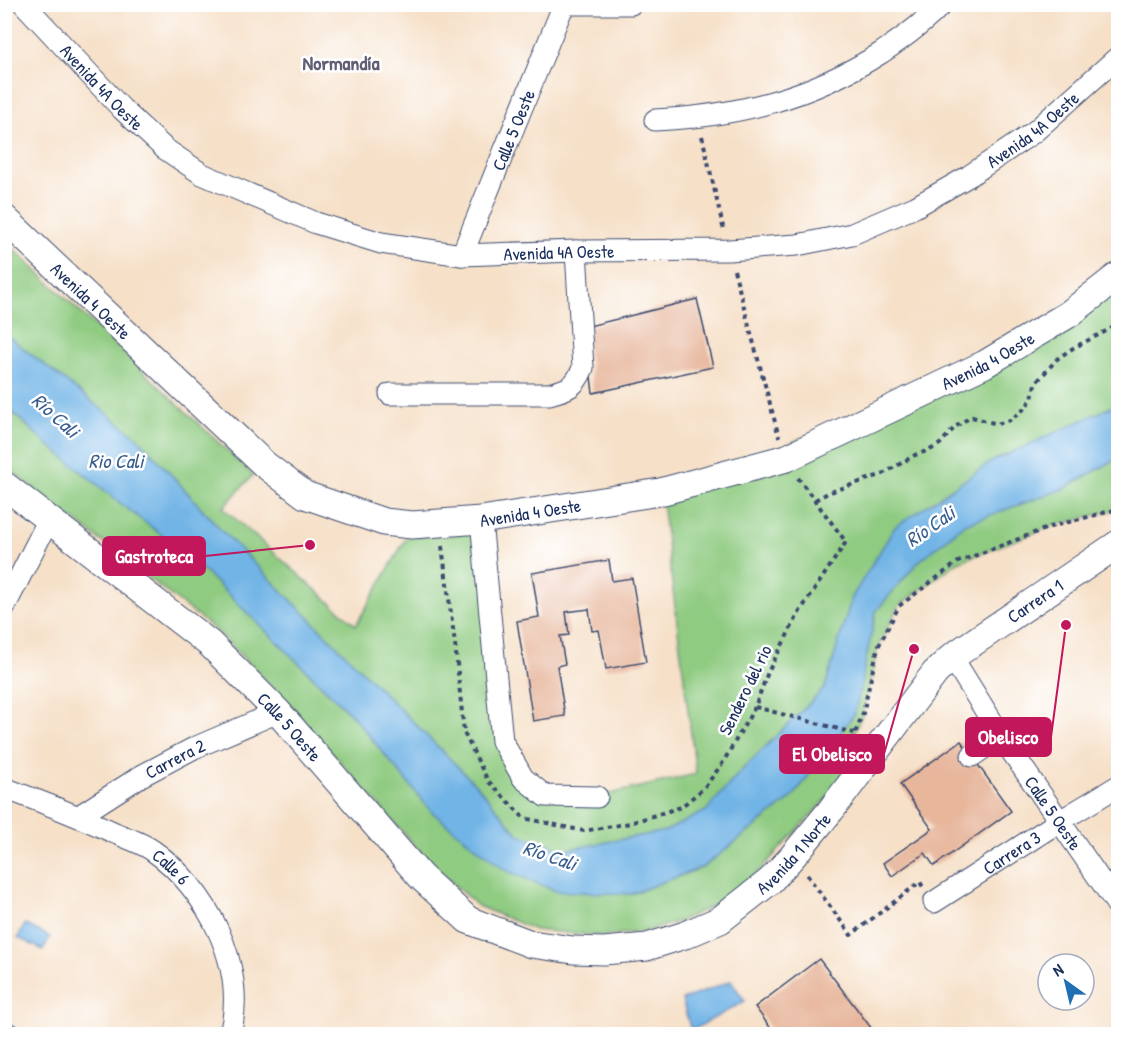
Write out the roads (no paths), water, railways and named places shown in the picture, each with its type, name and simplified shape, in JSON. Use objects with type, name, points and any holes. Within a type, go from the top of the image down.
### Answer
[{"type":"main road","name":"Avenida 4 Oeste","points":[[4,218],[264,464],[304,495],[384,522],[412,525],[481,520],[660,492],[787,458],[985,364],[1069,314],[1119,276]]},
{"type":"main road","name":"Calle 5 Oeste","points":[[4,485],[210,644],[278,712],[421,877],[468,920],[531,944],[573,950]]},
{"type":"main road","name":"Carrera 1","points":[[952,657],[1119,544]]},
{"type":"main road","name":"Avenida 1 Norte","points":[[573,950],[604,951],[647,947],[666,941],[720,920],[762,888],[785,865],[831,810],[935,673],[952,657]]},
{"type":"street","name":"Avenida 4A Oeste","points":[[24,4],[122,109],[165,149],[202,174],[316,223],[381,243],[462,255],[576,251],[729,250],[797,244],[852,234],[915,207],[969,176],[1034,132],[1115,59]]},
{"type":"street","points":[[564,5],[631,4]]},
{"type":"street","points":[[655,120],[698,118],[770,104],[813,90],[858,68],[901,40],[942,4]]},
{"type":"street","name":"Calle 5 Oeste","points":[[462,255],[564,5]]},
{"type":"street","points":[[1115,59],[1119,40]]},
{"type":"street","points":[[390,394],[549,394],[565,390],[577,382],[583,368],[576,251]]},
{"type":"street","points":[[4,608],[49,519]]},
{"type":"street","points":[[481,520],[502,741],[523,778],[545,796],[597,797]]},
{"type":"street","name":"Calle 5 Oeste","points":[[952,657],[1001,736],[1119,906]]},
{"type":"street","name":"Carrera 2","points":[[78,816],[141,776],[194,748],[278,712]]},
{"type":"street","points":[[972,756],[1001,736]]},
{"type":"street","name":"Carrera 3","points":[[933,902],[1060,820],[1119,786]]},
{"type":"street","name":"Calle 6","points":[[4,788],[78,816],[151,849],[179,872],[203,903],[223,944],[233,977],[234,1004],[230,1035]]},
{"type":"street","points":[[4,1034],[9,1035]]},
{"type":"water","name":"Rio Cali","points":[[5,334],[137,437],[222,531],[480,789],[518,834],[565,850],[666,831],[706,811],[740,772],[825,688],[852,597],[895,527],[993,461],[1118,404],[1118,458],[1063,489],[965,524],[918,562],[876,611],[855,713],[792,798],[703,867],[631,894],[556,891],[505,870],[433,813],[352,715],[189,556],[45,442],[5,405]]},
{"type":"water","points":[[25,924],[50,937],[43,950],[18,938]]},
{"type":"water","points":[[731,981],[745,1001],[691,1031],[682,1000]]},
{"type":"place","name":"Gastroteca","points":[[310,545]]},
{"type":"place","name":"Obelisco","points":[[1066,625]]},
{"type":"place","name":"El Obelisco","points":[[914,649]]},
{"type":"district","name":"Normandía","points":[[341,62]]},
{"type":"water label","name":"Río Cali","points":[[56,415]]},
{"type":"water label","name":"Río Cali","points":[[930,526]]},
{"type":"water label","name":"Río Cali","points":[[550,855]]}]
